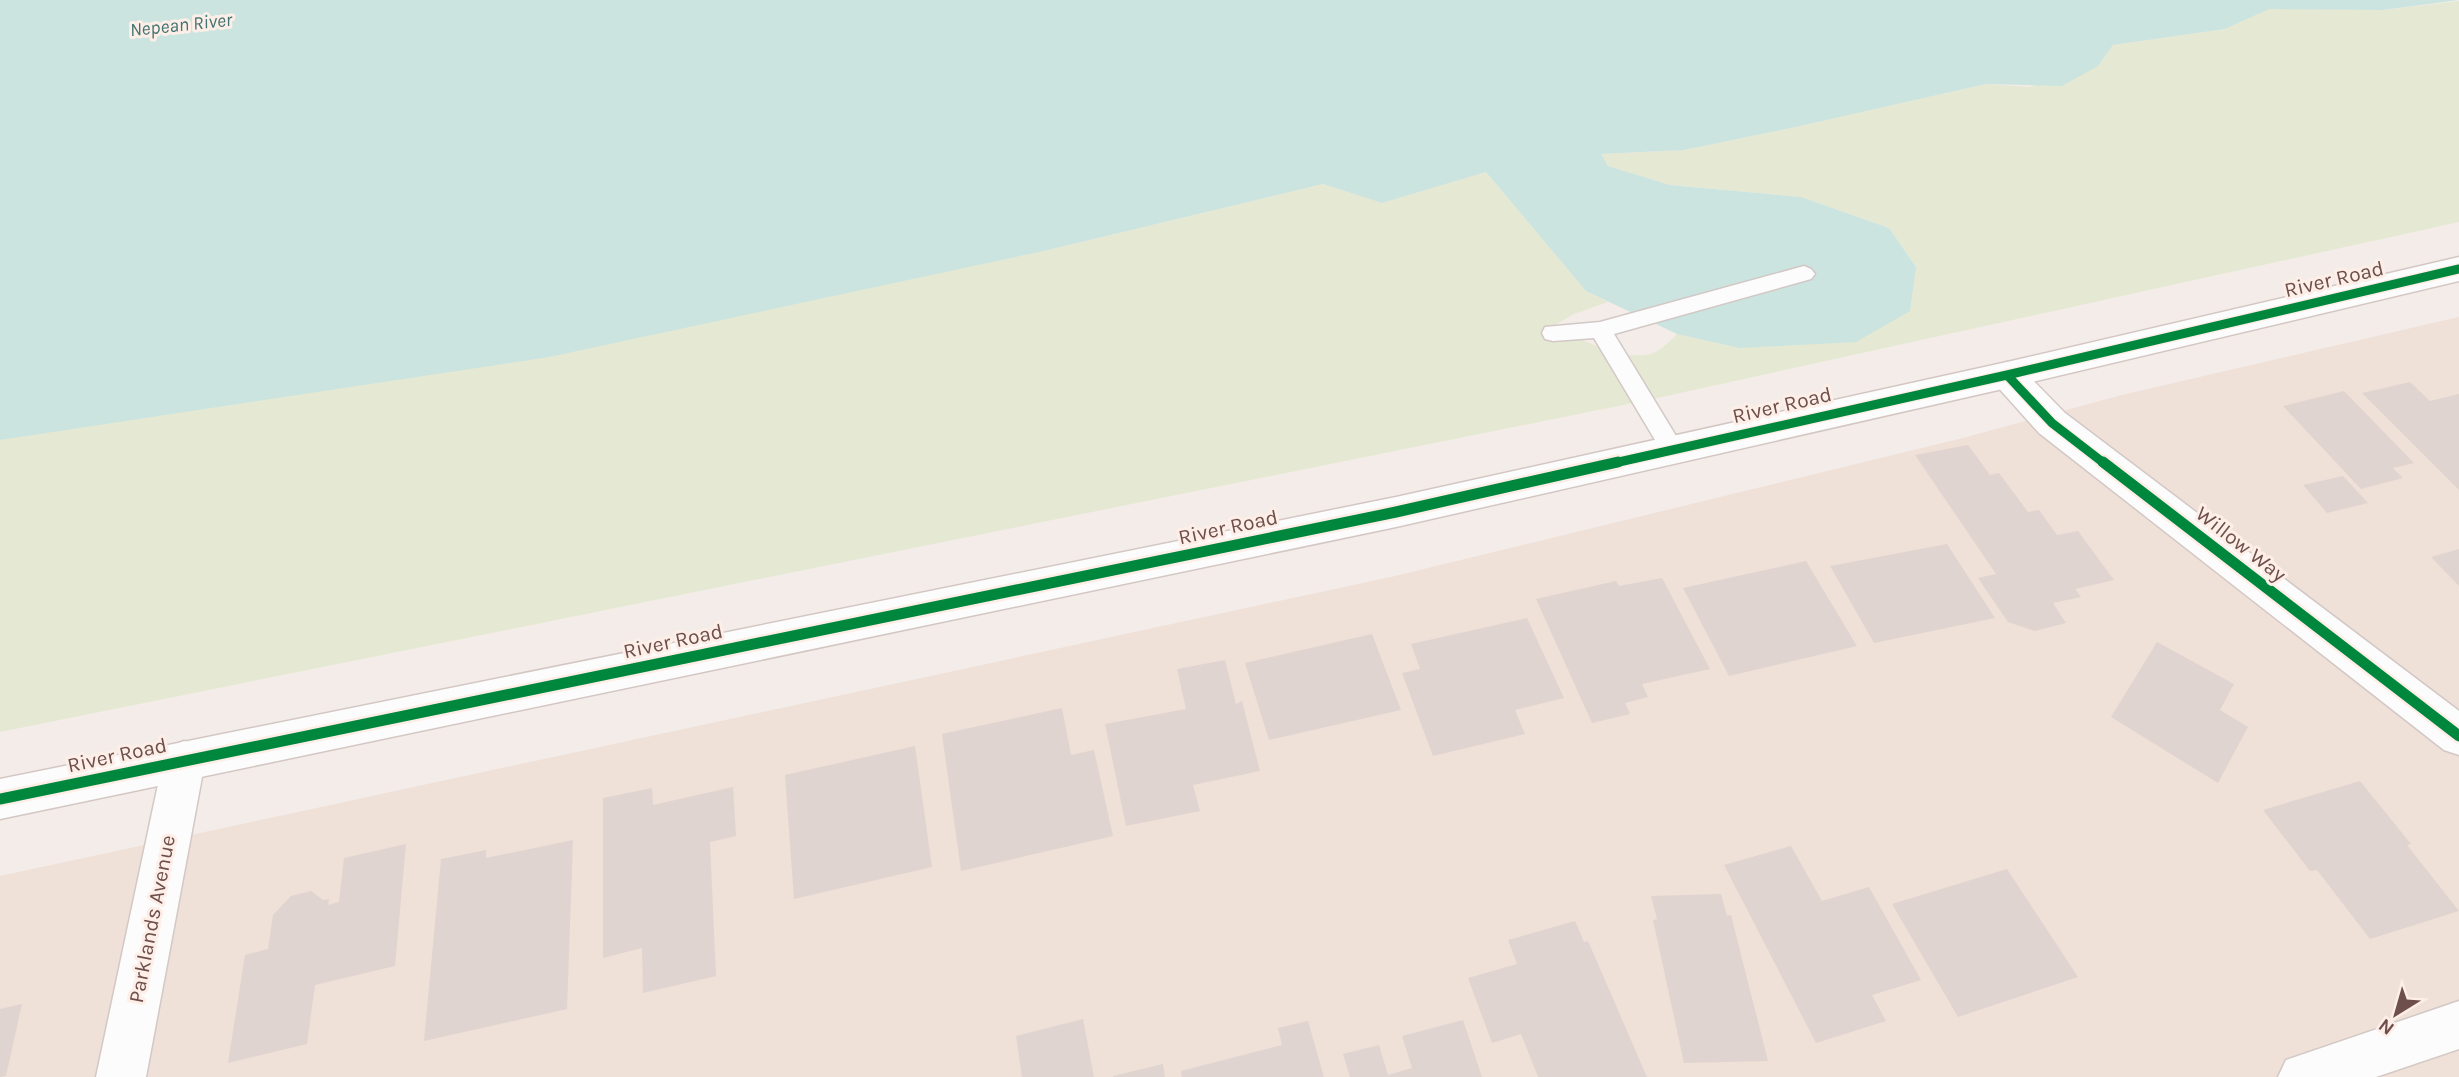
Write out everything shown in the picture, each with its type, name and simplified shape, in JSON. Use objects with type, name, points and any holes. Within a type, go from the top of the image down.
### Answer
[{"type":"street","name":"River Road","points":[[0,799],[1396,512],[2007,375],[2459,269]]},
{"type":"street","name":"Willow Way","points":[[2007,375],[2052,423],[2459,736]]},
{"type":"street","name":"Parklands Avenue","points":[[121,1077],[184,761]]},
{"type":"street","points":[[2303,1077],[2459,1025]]},
{"type":"lane","points":[[1552,333],[1600,330],[1804,274]]},
{"type":"lane","points":[[1600,330],[1672,449]]},
{"type":"shaded area","points":[[2459,317],[2459,1077],[0,1077],[0,876],[1391,577],[1963,438],[2122,395]]},
{"type":"green space","points":[[2459,1],[2459,222],[1653,399],[1629,355],[1656,352],[1677,334],[1739,348],[1916,267],[1889,228],[1801,197],[1670,185],[1608,166],[1600,154],[1684,150],[1986,84],[2029,87],[2098,66],[2113,45],[2225,29],[2269,8],[2383,10]]},
{"type":"green space","points":[[1486,172],[1586,291],[1608,302],[1574,314],[1551,327],[1599,347],[1633,403],[0,732],[0,440],[1048,250],[1323,184],[1382,203]]},
{"type":"water","name":"Nepean River","points":[[0,0],[2459,0],[2383,10],[2269,9],[2225,29],[2113,45],[2098,66],[2062,86],[1986,84],[1684,150],[1601,154],[1608,166],[1670,185],[1801,197],[1889,228],[1916,267],[1910,311],[1856,342],[1739,348],[1677,334],[1586,291],[1486,172],[1382,203],[1323,184],[1048,250],[549,357],[0,440]]},
{"type":"building","points":[[2410,382],[2430,401],[2459,394],[2459,490],[2362,393]]},
{"type":"building","points":[[2344,391],[2414,463],[2393,468],[2403,478],[2361,489],[2283,406]]},
{"type":"building","points":[[1968,445],[1990,475],[1999,473],[2028,512],[2039,510],[2057,535],[2078,531],[2114,580],[2075,589],[2081,597],[2053,603],[2066,623],[2035,631],[2008,622],[1978,578],[1996,574],[1915,455]]},
{"type":"building","points":[[2343,476],[2368,503],[2327,513],[2303,485]]},
{"type":"building","points":[[1947,544],[1995,618],[1874,643],[1830,566]]},
{"type":"building","points":[[2459,549],[2459,586],[2431,557]]},
{"type":"building","points":[[1806,561],[1857,646],[1729,676],[1683,588]]},
{"type":"building","points":[[1662,578],[1710,669],[1642,684],[1648,697],[1625,703],[1630,714],[1592,723],[1536,599],[1616,581],[1619,586]]},
{"type":"building","points":[[1527,618],[1564,698],[1515,710],[1525,734],[1433,756],[1402,673],[1420,669],[1411,644]]},
{"type":"building","points":[[1372,634],[1401,710],[1269,740],[1245,663]]},
{"type":"building","points":[[2157,642],[2234,684],[2220,710],[2248,727],[2218,783],[2111,717]]},
{"type":"building","points":[[1225,660],[1236,704],[1242,701],[1260,771],[1193,785],[1200,811],[1126,826],[1105,724],[1186,709],[1177,669]]},
{"type":"building","points":[[1062,708],[1071,755],[1094,750],[1113,836],[961,871],[942,734]]},
{"type":"building","points":[[915,746],[932,867],[794,899],[785,775]]},
{"type":"building","points":[[2360,781],[2411,844],[2407,845],[2459,911],[2370,939],[2317,870],[2310,871],[2263,810]]},
{"type":"building","points":[[733,787],[736,836],[710,842],[716,976],[643,993],[642,948],[603,958],[603,798],[652,788],[653,805]]},
{"type":"building","points":[[573,840],[567,1009],[424,1041],[441,859],[486,850],[486,858]]},
{"type":"building","points":[[406,844],[395,966],[315,985],[307,1044],[228,1063],[245,955],[268,949],[273,915],[291,896],[311,891],[323,900],[329,899],[328,905],[339,902],[344,858]]},
{"type":"building","points":[[1791,846],[1822,901],[1869,887],[1921,980],[1872,995],[1886,1021],[1816,1043],[1724,865]]},
{"type":"building","points":[[2007,869],[2078,977],[1958,1017],[1892,904]]},
{"type":"building","points":[[1721,894],[1727,916],[1731,915],[1768,1061],[1684,1063],[1653,920],[1657,919],[1651,896]]},
{"type":"building","points":[[1575,921],[1584,942],[1588,941],[1647,1077],[1538,1077],[1521,1034],[1492,1043],[1468,978],[1517,964],[1508,940]]},
{"type":"building","points":[[22,1004],[6,1076],[0,1077],[0,1009]]},
{"type":"building","points":[[1083,1019],[1094,1077],[1022,1077],[1016,1036]]},
{"type":"building","points":[[1463,1020],[1482,1077],[1350,1077],[1343,1054],[1379,1045],[1388,1075],[1412,1068],[1402,1036]]},
{"type":"building","points":[[1308,1021],[1324,1077],[1182,1077],[1181,1071],[1282,1045],[1278,1028]]},
{"type":"building","points":[[1163,1064],[1165,1077],[1113,1077],[1113,1076]]},
{"type":"cycle path","points":[[0,799],[1396,512],[2007,375],[2459,269]]},
{"type":"cycle path","points":[[2007,375],[2052,423],[2459,736]]}]
